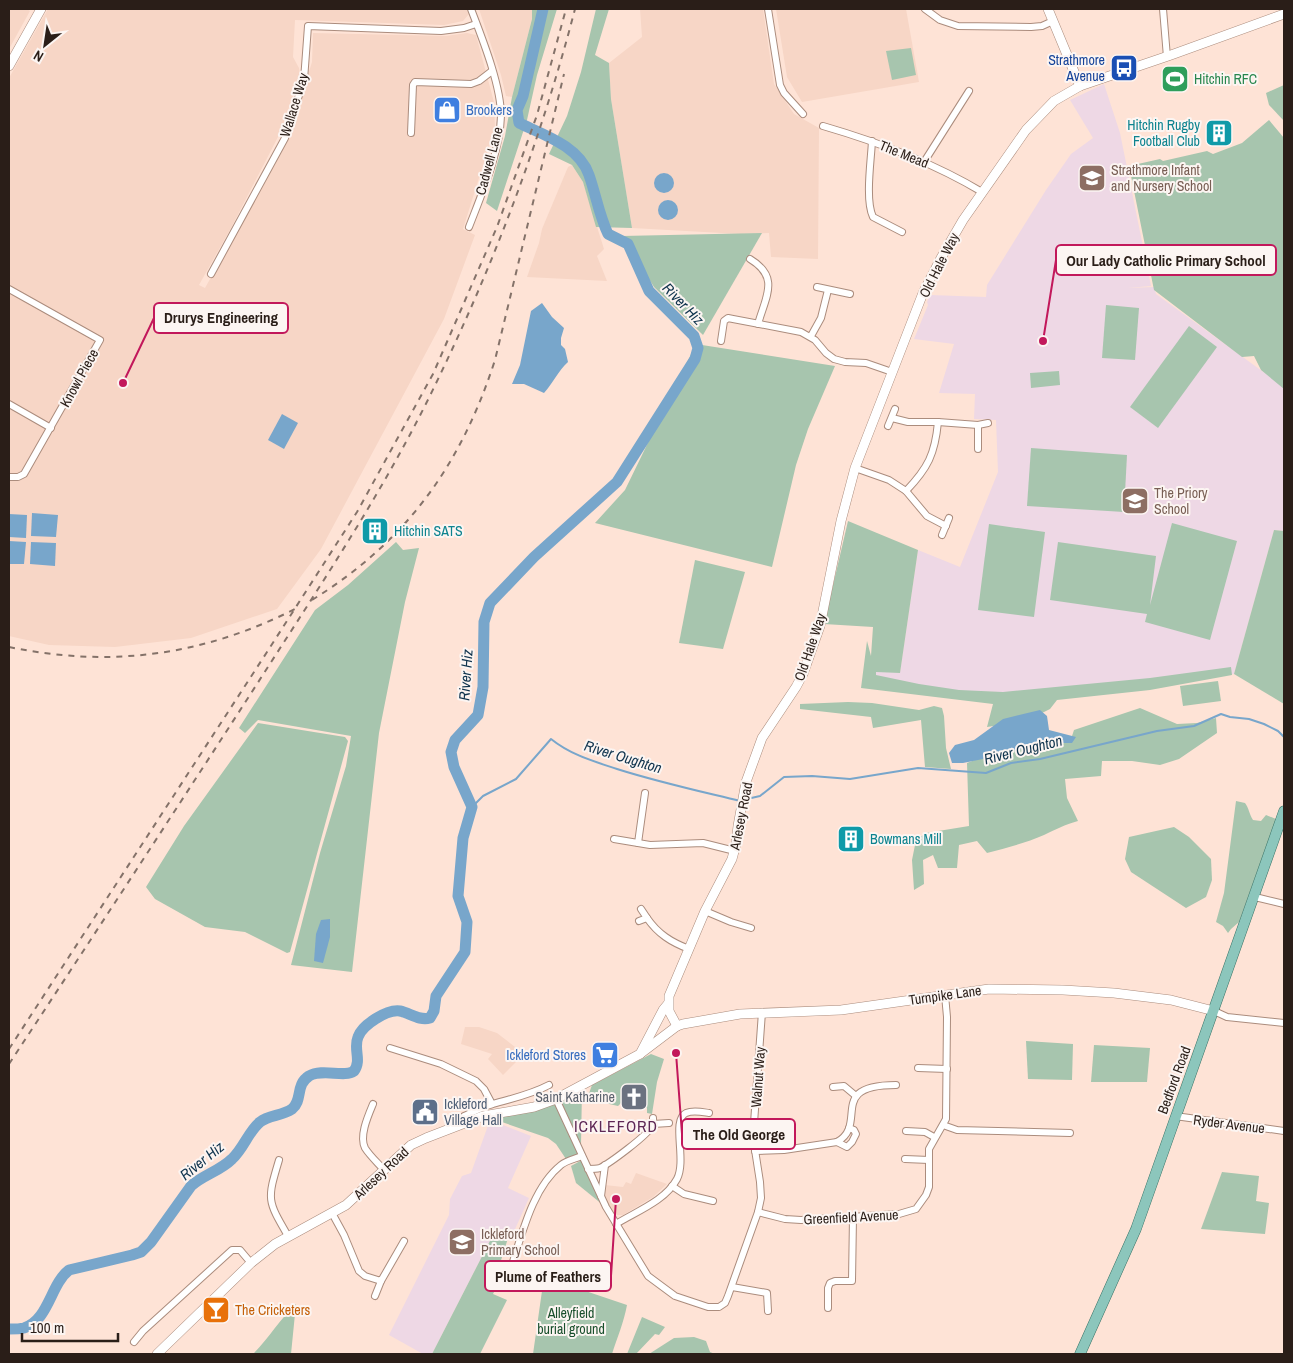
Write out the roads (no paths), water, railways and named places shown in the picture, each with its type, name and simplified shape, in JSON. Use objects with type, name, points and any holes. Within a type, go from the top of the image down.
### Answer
[{"type":"main road","name":"Bedford Road","points":[[1080,1354],[1136,1229],[1175,1116],[1255,898],[1284,811]]},
{"type":"street","points":[[9,66],[41,9]]},
{"type":"street","name":"Cadwell Lane","points":[[469,227],[494,157],[500,127],[500,107],[492,71],[471,9]]},
{"type":"street","points":[[768,9],[780,85],[784,93],[804,114]]},
{"type":"street","points":[[925,9],[940,20],[958,26],[1031,27],[1042,26],[1054,21]]},
{"type":"street","points":[[1048,9],[1080,86]]},
{"type":"street","points":[[1163,9],[1168,57]]},
{"type":"street","name":"Old Hale Way","points":[[796,687],[820,626],[841,521],[855,468],[923,293],[941,258],[982,192],[1034,119],[1054,101],[1080,86],[1168,57],[1284,14]]},
{"type":"street","name":"Wallace Way","points":[[211,274],[285,138],[304,80],[308,26],[441,31],[464,28],[476,24]]},
{"type":"street","points":[[410,133],[413,85],[415,82],[471,84],[479,82],[492,71]]},
{"type":"street","points":[[924,162],[969,91]]},
{"type":"street","name":"The Mead","points":[[823,126],[872,141],[924,162],[951,174],[982,192]]},
{"type":"street","points":[[872,141],[870,211],[873,217],[902,232]]},
{"type":"street","points":[[750,259],[764,269],[769,280],[758,324]]},
{"type":"street","points":[[817,287],[850,294]]},
{"type":"street","name":"Knowl Piece","points":[[9,289],[100,340],[24,474],[18,477],[9,477]]},
{"type":"street","points":[[811,336],[821,318],[828,290]]},
{"type":"street","points":[[721,342],[724,321],[728,318],[796,330],[811,336],[834,358],[845,362],[866,363],[892,372]]},
{"type":"street","points":[[9,404],[51,428]]},
{"type":"street","points":[[888,426],[895,408]]},
{"type":"street","points":[[892,418],[908,422],[978,425],[988,423]]},
{"type":"street","points":[[906,491],[924,472],[930,460],[936,441],[938,422]]},
{"type":"street","points":[[978,425],[978,449]]},
{"type":"street","points":[[855,468],[889,480],[906,491],[927,516],[946,526]]},
{"type":"street","points":[[942,535],[949,518]]},
{"type":"street","name":"Arlesey Road","points":[[640,1054],[668,1004],[672,989],[705,911],[729,866],[734,851],[746,782],[758,747],[796,687]]},
{"type":"street","points":[[638,843],[645,793]]},
{"type":"street","points":[[614,839],[638,843],[675,845],[703,843],[734,851]]},
{"type":"street","points":[[1255,898],[1284,904]]},
{"type":"street","points":[[641,909],[646,918],[665,938],[689,949]]},
{"type":"street","points":[[705,911],[751,928]]},
{"type":"street","points":[[639,921],[646,918]]},
{"type":"street","name":"Turnpike Lane","points":[[677,1026],[710,1019],[762,1012],[840,1010],[989,989],[1063,990],[1159,998],[1198,1006],[1214,1012]]},
{"type":"street","name":"Greenfield Avenue","points":[[758,1212],[792,1220],[900,1214],[916,1208],[924,1200],[929,1187],[929,1149],[934,1137],[946,1119],[947,1016],[945,995]]},
{"type":"street","points":[[668,1004],[669,1011],[677,1026]]},
{"type":"street","name":"Walnut Way","points":[[616,1224],[648,1276],[667,1291],[688,1301],[708,1307],[719,1307],[725,1303],[758,1212],[761,1192],[755,1151],[754,1119],[759,1076],[762,1012]]},
{"type":"street","points":[[1214,1012],[1227,1017],[1284,1023]]},
{"type":"street","name":"Arlesey Road","points":[[157,1354],[251,1263],[288,1236],[346,1205],[412,1145],[483,1116],[534,1107],[556,1099],[640,1054],[677,1026]]},
{"type":"street","points":[[390,1048],[441,1064],[476,1081],[484,1089],[492,1104]]},
{"type":"street","points":[[918,1068],[947,1069]]},
{"type":"street","points":[[464,1116],[492,1104],[532,1094],[549,1085]]},
{"type":"street","points":[[755,1151],[784,1150],[837,1142],[846,1135],[853,1104],[860,1092],[869,1087],[896,1085]]},
{"type":"street","points":[[833,1087],[844,1086],[856,1096]]},
{"type":"street","points":[[514,1099],[516,1110]]},
{"type":"street","points":[[556,1099],[616,1224],[661,1198],[672,1186],[677,1178],[682,1162],[678,1130],[680,1119],[684,1114],[691,1112],[709,1112]]},
{"type":"street","points":[[373,1104],[363,1141],[366,1149],[384,1170]]},
{"type":"street","name":"Ryder Avenue","points":[[1175,1116],[1284,1131]]},
{"type":"street","points":[[588,1169],[595,1169],[605,1165],[634,1144],[653,1121],[669,1123]]},
{"type":"street","points":[[943,1125],[957,1130],[1070,1133]]},
{"type":"street","points":[[906,1131],[925,1132],[934,1137]]},
{"type":"street","points":[[509,1274],[528,1218],[542,1189],[561,1165],[582,1156]]},
{"type":"street","points":[[905,1159],[928,1160]]},
{"type":"street","points":[[279,1160],[270,1196],[271,1206],[288,1236]]},
{"type":"street","points":[[601,1196],[605,1165]]},
{"type":"street","points":[[672,1186],[684,1194],[713,1202]]},
{"type":"street","points":[[332,1213],[344,1235],[359,1272],[381,1281]]},
{"type":"street","points":[[828,1308],[828,1288],[830,1283],[835,1281],[852,1281],[853,1217]]},
{"type":"street","points":[[375,1296],[381,1281],[404,1240]]},
{"type":"street","points":[[134,1342],[232,1250],[240,1250],[251,1263]]},
{"type":"street","points":[[732,1287],[768,1292],[768,1311]]},
{"type":"water","points":[[660,173],[668,173],[674,179],[674,187],[668,193],[660,193],[654,187],[654,179]]},
{"type":"water","points":[[668,200],[675,203],[678,210],[675,217],[668,220],[661,217],[658,210],[661,203]]},
{"type":"water","points":[[542,303],[552,317],[564,328],[561,345],[565,349],[568,362],[544,393],[524,384],[512,384],[520,365],[531,311]]},
{"type":"water","points":[[282,414],[298,423],[284,449],[268,440]]},
{"type":"water","points":[[32,513],[58,515],[56,537],[31,536]]},
{"type":"water","points":[[9,514],[27,515],[26,538],[9,537]]},
{"type":"water","points":[[9,541],[26,542],[24,564],[9,564]]},
{"type":"water","points":[[31,542],[56,543],[55,566],[30,564]]},
{"type":"water","points":[[1040,710],[1047,716],[1049,730],[1076,737],[1072,743],[1058,743],[1038,750],[1023,748],[983,759],[952,763],[949,753],[955,745],[974,740],[1003,719]]},
{"type":"water","points":[[330,919],[330,937],[323,963],[314,961],[316,934],[321,920]]},
{"type":"waterway","name":"River Hiz","points":[[9,1329],[24,1328],[39,1318],[57,1284],[69,1270],[141,1252],[151,1242],[191,1186],[232,1159],[252,1130],[260,1122],[292,1109],[297,1101],[302,1084],[309,1076],[321,1073],[345,1074],[354,1071],[357,1063],[356,1046],[358,1037],[360,1032],[370,1023],[382,1015],[395,1011],[426,1019],[430,1018],[434,1011],[436,996],[465,952],[467,922],[458,896],[463,838],[472,807],[454,767],[451,752],[455,740],[478,715],[483,687],[484,622],[490,603],[534,557],[617,482],[695,359],[698,348],[694,336],[649,291],[628,244],[608,234],[589,175],[577,156],[560,143],[519,123],[517,110],[523,96],[543,9]]},
{"type":"waterway","name":"River Oughton","points":[[747,799],[760,796],[784,777],[812,776],[850,779],[918,768],[986,773],[1011,763],[1040,759],[1157,731],[1194,726],[1221,714],[1264,724],[1278,731],[1284,737]]},
{"type":"waterway","name":"River Oughton","points":[[472,807],[483,796],[516,779],[551,739],[574,753],[617,769],[740,801]]},
{"type":"railway","points":[[9,1049],[357,512],[433,374],[497,227],[537,115],[566,9]]},
{"type":"railway","points":[[9,1064],[353,534],[419,417],[480,288],[516,196],[548,103],[575,9]]},
{"type":"railway","points":[[312,600],[346,577],[403,526],[447,467],[465,434],[495,360],[564,74]]},
{"type":"railway","points":[[9,647],[83,657],[155,654],[225,638],[295,609]]},
{"type":"place","name":"Strathmore Avenue","points":[[1124,68]]},
{"type":"place","name":"Hitchin RFC","points":[[1175,79]]},
{"type":"place","name":"Brookers","points":[[447,110]]},
{"type":"place","name":"Hitchin Rugby Football Club","points":[[1219,133]]},
{"type":"place","name":"Strathmore Infant and Nursery School","points":[[1092,178]]},
{"type":"place","name":"Our Lady Catholic Primary School","points":[[1043,341]]},
{"type":"place","name":"Drurys Engineering","points":[[123,383]]},
{"type":"place","name":"The Priory School","points":[[1135,501]]},
{"type":"place","name":"Hitchin SATS","points":[[375,531]]},
{"type":"place","name":"Bowmans Mill","points":[[851,839]]},
{"type":"place","name":"The Old George","points":[[676,1053]]},
{"type":"place","name":"Ickleford Stores","points":[[605,1055]]},
{"type":"place","name":"Saint Katharine","points":[[634,1097]]},
{"type":"place","name":"Ickleford Village Hall","points":[[425,1112]]},
{"type":"place","name":"Plume of Feathers","points":[[616,1199]]},
{"type":"place","name":"Ickleford Primary School","points":[[462,1242]]},
{"type":"place","name":"The Cricketers","points":[[216,1310]]},
{"type":"district","name":"ICKLEFORD","points":[[616,1126]]},
{"type":"park label","name":"Alleyfield burial ground","points":[[571,1322]]}]
